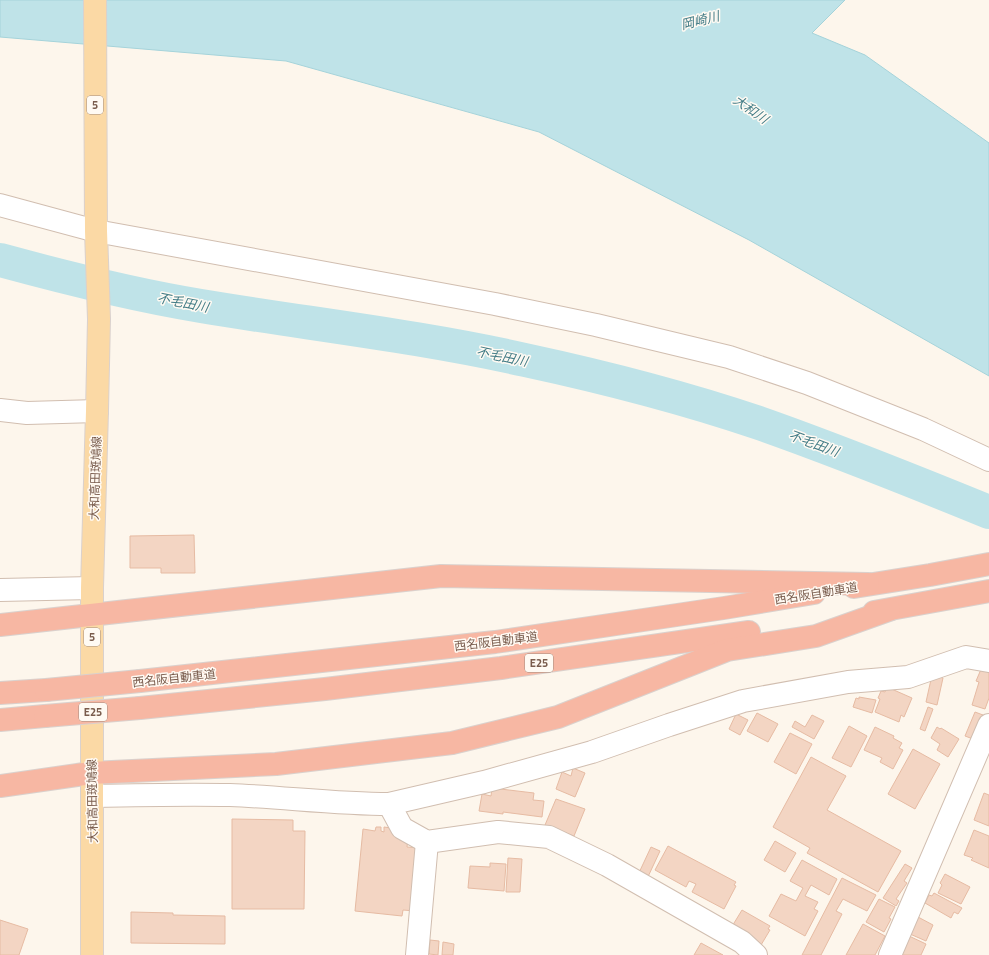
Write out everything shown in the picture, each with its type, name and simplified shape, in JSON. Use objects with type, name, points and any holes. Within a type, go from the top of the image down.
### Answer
[{"type":"highway","name":"西名阪自動車道","points":[[0,693],[140,682],[495,642],[724,608],[989,564]]},
{"type":"highway","points":[[0,625],[441,576],[868,584]]},
{"type":"highway","name":"E25","points":[[0,720],[140,708],[325,689],[501,668],[889,610],[989,591]]},
{"type":"highway","points":[[0,786],[91,773],[276,764],[452,743],[558,717],[727,650],[816,636],[889,610]]},
{"type":"main road","name":"大和高田斑鳩線","points":[[92,955],[92,588],[98,319],[95,0]]},
{"type":"street","points":[[0,205],[96,231],[596,324],[729,357],[807,383],[923,429],[989,460]]},
{"type":"street","points":[[0,410],[27,413],[97,412]]},
{"type":"street","points":[[0,590],[92,588]]},
{"type":"street","points":[[92,796],[168,794],[231,795],[353,804],[389,804],[484,782],[592,752],[668,725],[743,701],[848,682],[908,677],[966,657],[989,661]]},
{"type":"street","points":[[890,955],[989,725]]},
{"type":"street","points":[[389,804],[402,828],[427,842],[498,832],[549,837],[607,865],[717,927],[742,942],[756,955]]},
{"type":"street","points":[[417,955],[427,842]]},
{"type":"water","points":[[0,0],[845,0],[812,33],[865,55],[989,143],[989,376],[749,240],[539,132],[286,61],[0,37]]},
{"type":"building","points":[[194,535],[195,573],[161,573],[161,568],[130,568],[130,536]]},
{"type":"building","points":[[982,667],[989,670],[989,698],[985,709],[972,705],[979,682],[976,681]]},
{"type":"building","points":[[932,675],[943,678],[937,705],[926,702]]},
{"type":"building","points":[[887,687],[912,698],[904,717],[901,715],[899,722],[875,712],[880,699],[878,698],[881,691],[885,692]]},
{"type":"building","points":[[859,697],[876,700],[872,713],[853,707],[856,698],[859,699]]},
{"type":"building","points":[[928,707],[933,709],[925,731],[920,729]]},
{"type":"building","points":[[975,712],[983,715],[973,739],[965,736]]},
{"type":"building","points":[[757,713],[778,724],[768,742],[747,731]]},
{"type":"building","points":[[736,714],[748,720],[740,735],[729,729]]},
{"type":"building","points":[[812,715],[824,721],[814,739],[792,727],[795,721],[805,727]]},
{"type":"building","points":[[849,726],[867,736],[851,767],[832,758]]},
{"type":"building","points":[[875,727],[894,736],[893,738],[902,743],[899,748],[903,750],[893,769],[880,762],[882,758],[864,750]]},
{"type":"building","points":[[937,727],[959,739],[948,757],[937,750],[940,744],[931,738]]},
{"type":"building","points":[[790,733],[812,744],[796,774],[774,762]]},
{"type":"building","points":[[913,749],[940,764],[915,809],[888,794]]},
{"type":"building","points":[[811,757],[846,776],[827,810],[901,851],[878,892],[807,853],[810,848],[773,827]]},
{"type":"building","points":[[573,768],[585,773],[575,797],[556,789],[562,772],[571,776]]},
{"type":"building","points":[[492,788],[534,793],[533,800],[544,801],[542,817],[503,812],[503,814],[479,811],[482,794],[491,796]]},
{"type":"building","points":[[984,793],[989,795],[989,826],[974,820]]},
{"type":"building","points":[[556,799],[585,809],[574,836],[566,833],[565,835],[556,829],[545,825]]},
{"type":"building","points":[[232,819],[293,820],[293,831],[305,831],[304,909],[232,909]]},
{"type":"building","points":[[376,827],[381,827],[381,831],[384,832],[384,827],[398,829],[408,838],[407,847],[422,848],[415,911],[403,910],[402,916],[355,911],[363,829],[375,831]]},
{"type":"building","points":[[974,830],[989,836],[989,868],[971,860],[973,858],[964,855]]},
{"type":"building","points":[[775,841],[796,853],[785,872],[764,860]]},
{"type":"building","points":[[668,846],[736,882],[734,885],[736,886],[724,909],[692,892],[696,884],[689,881],[686,887],[655,870]]},
{"type":"building","points":[[651,847],[660,851],[646,881],[637,877]]},
{"type":"building","points":[[508,858],[522,859],[520,892],[506,892]]},
{"type":"building","points":[[802,860],[837,879],[829,895],[811,885],[805,896],[818,902],[814,909],[818,911],[805,936],[769,916],[781,894],[796,901],[803,888],[790,881]]},
{"type":"building","points":[[490,863],[506,864],[504,891],[468,888],[470,866],[490,867]]},
{"type":"building","points":[[905,864],[912,868],[904,881],[907,883],[896,899],[899,901],[896,906],[883,898]]},
{"type":"building","points":[[945,874],[970,887],[961,904],[938,893],[942,885],[940,883]]},
{"type":"building","points":[[842,878],[876,895],[867,911],[843,899],[836,911],[842,914],[821,955],[802,955]]},
{"type":"building","points":[[934,893],[962,908],[958,914],[954,912],[951,918],[925,903],[929,895],[932,896]]},
{"type":"building","points":[[879,899],[895,907],[884,932],[866,922]]},
{"type":"building","points":[[742,910],[770,926],[768,929],[770,930],[761,945],[731,928]]},
{"type":"building","points":[[131,912],[173,913],[173,915],[225,916],[225,944],[131,943]]},
{"type":"building","points":[[918,917],[933,925],[926,941],[910,934]]},
{"type":"building","points":[[0,920],[28,929],[19,955],[0,955]]},
{"type":"building","points":[[863,924],[885,936],[875,955],[846,955]]},
{"type":"building","points":[[909,936],[926,944],[921,955],[901,955]]},
{"type":"building","points":[[430,940],[439,941],[438,955],[429,954]]},
{"type":"building","points":[[443,942],[454,944],[453,955],[442,955]]},
{"type":"building","points":[[701,943],[723,955],[694,955]]},
{"type":"waterway","name":"不毛田川","points":[[0,260],[75,280],[150,297],[242,313],[444,344],[584,373],[672,396],[759,423],[903,477],[989,512]]},
{"type":"water label","name":"岡崎川","points":[[700,20]]},
{"type":"water label","name":"大和川","points":[[751,109]]}]
